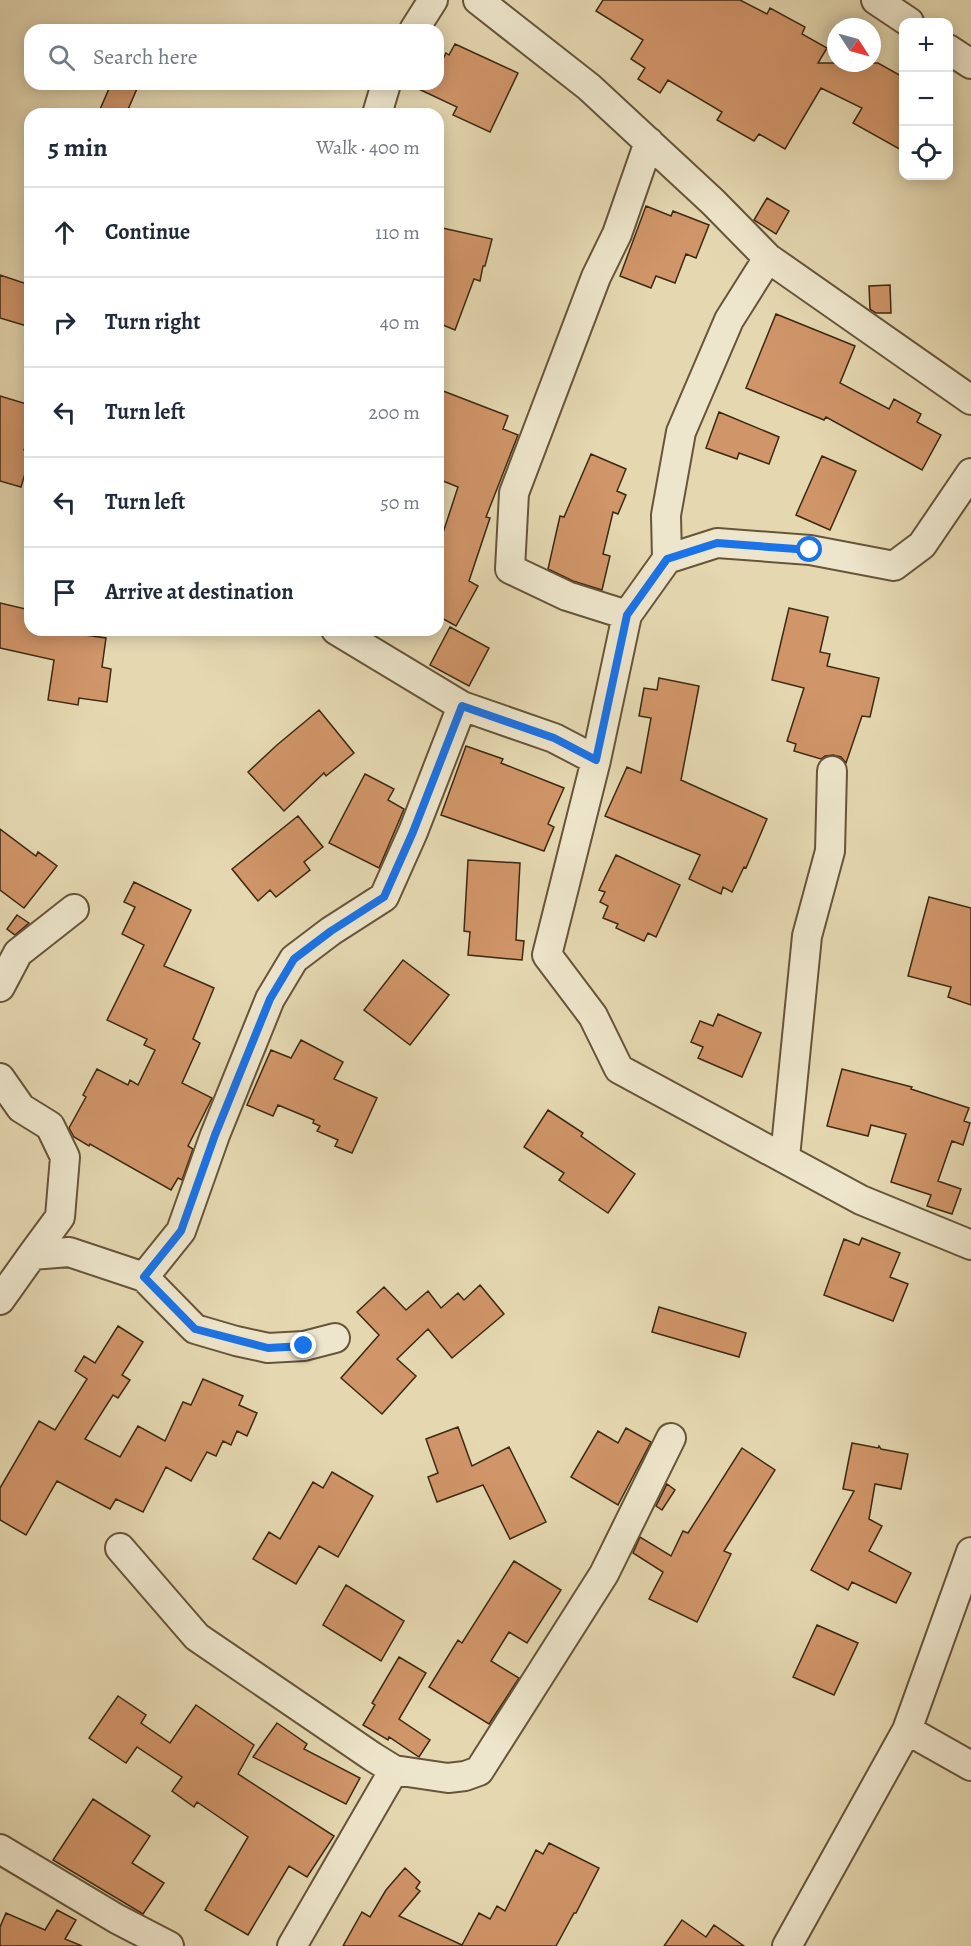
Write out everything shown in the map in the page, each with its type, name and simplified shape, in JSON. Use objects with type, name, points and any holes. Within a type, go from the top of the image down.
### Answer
[{"type":"street","points":[[418,24],[433,0]]},
{"type":"street","points":[[478,0],[589,87],[768,258],[971,400]]},
{"type":"street","points":[[876,0],[903,18]]},
{"type":"street","points":[[379,108],[384,90]]},
{"type":"street","points":[[627,615],[567,596],[510,569],[511,539],[514,493],[596,277],[617,234],[649,142]]},
{"type":"street","points":[[667,559],[666,515],[681,432],[729,320],[768,258]]},
{"type":"street","points":[[971,473],[922,545],[894,566],[810,550],[717,543],[667,559],[627,615],[596,760],[547,956],[593,1016],[619,1069],[861,1200],[971,1245]]},
{"type":"street","points":[[346,636],[462,706],[554,738],[596,760]]},
{"type":"street","points":[[144,1277],[181,1231],[215,1135],[270,999],[294,959],[331,931],[384,897],[413,832],[462,706]]},
{"type":"street","points":[[785,1157],[807,936],[830,851],[832,771]]},
{"type":"street","points":[[0,987],[18,953],[74,909]]},
{"type":"street","points":[[0,1078],[21,1108],[50,1126],[65,1157],[60,1217],[0,1300]]},
{"type":"street","points":[[32,1255],[69,1252],[144,1277],[195,1329],[268,1348],[304,1346],[335,1338]]},
{"type":"street","points":[[120,1548],[197,1638],[394,1770],[448,1778],[465,1776],[479,1771],[604,1574],[671,1438]]},
{"type":"street","points":[[787,1946],[907,1730],[971,1552]]},
{"type":"street","points":[[907,1730],[971,1766]]},
{"type":"street","points":[[292,1946],[394,1770]]},
{"type":"street","points":[[0,1848],[117,1919],[169,1946]]},
{"type":"building","points":[[603,0],[740,0],[767,14],[770,8],[805,27],[802,34],[827,48],[818,63],[827,63],[827,72],[881,72],[881,65],[899,75],[899,149],[853,123],[862,108],[821,88],[785,149],[759,134],[754,141],[717,120],[722,112],[668,80],[660,93],[638,79],[645,68],[631,59],[643,40],[596,11]]},
{"type":"building","points":[[455,44],[518,73],[490,132],[453,115],[457,107],[421,90],[444,90],[444,57],[446,53],[449,55]]},
{"type":"building","points":[[108,90],[136,90],[129,108],[101,108]]},
{"type":"building","points":[[767,198],[789,211],[776,234],[754,220]]},
{"type":"building","points":[[646,206],[671,216],[673,211],[709,225],[696,258],[686,254],[675,283],[656,276],[651,288],[620,276]]},
{"type":"building","points":[[444,228],[492,239],[480,281],[474,279],[455,330],[444,325]]},
{"type":"building","points":[[0,275],[24,283],[24,325],[0,318]]},
{"type":"building","points":[[890,285],[891,313],[876,313],[870,309],[869,286]]},
{"type":"building","points":[[776,314],[855,346],[840,383],[889,409],[894,399],[921,414],[917,422],[941,435],[922,470],[826,417],[824,420],[746,388]]},
{"type":"building","points":[[444,391],[508,416],[503,429],[518,435],[486,517],[490,518],[469,581],[478,586],[456,626],[444,619],[444,530],[458,487],[444,481]]},
{"type":"building","points":[[0,396],[24,403],[24,477],[21,487],[0,481]]},
{"type":"building","points":[[719,412],[779,437],[769,464],[739,453],[737,459],[706,448]]},
{"type":"building","points":[[591,454],[626,469],[617,491],[626,495],[618,514],[613,512],[603,554],[610,556],[602,590],[573,581],[548,569],[560,516],[564,517]]},
{"type":"building","points":[[822,456],[856,471],[830,530],[796,515]]},
{"type":"building","points":[[0,603],[24,609],[24,636],[106,638],[102,667],[111,669],[107,702],[79,698],[78,705],[48,700],[54,660],[0,648]]},
{"type":"building","points":[[789,608],[828,617],[820,652],[830,654],[827,666],[879,678],[870,717],[862,716],[846,763],[841,757],[833,755],[821,759],[794,751],[796,744],[787,741],[804,688],[772,680]]},
{"type":"building","points":[[450,627],[489,648],[469,686],[430,665]]},
{"type":"building","points":[[659,678],[699,686],[681,780],[767,819],[746,868],[744,867],[732,892],[723,887],[721,894],[689,879],[700,855],[605,816],[627,767],[641,773],[651,718],[639,716],[644,688],[657,690]]},
{"type":"building","points":[[319,710],[354,753],[326,776],[324,773],[284,811],[248,772]]},
{"type":"building","points":[[466,746],[503,759],[501,763],[564,788],[548,824],[554,827],[544,851],[441,815]]},
{"type":"building","points":[[365,774],[394,789],[388,800],[404,809],[379,868],[329,843]]},
{"type":"building","points":[[298,816],[323,847],[304,862],[310,870],[276,897],[270,890],[258,901],[232,869]]},
{"type":"building","points":[[0,829],[36,856],[38,852],[57,866],[24,908],[0,890]]},
{"type":"building","points":[[616,855],[680,885],[656,937],[648,933],[644,941],[616,928],[618,924],[603,918],[608,906],[600,902],[605,892],[599,890]]},
{"type":"building","points":[[468,860],[520,863],[516,940],[524,941],[522,960],[468,955],[470,932],[464,931]]},
{"type":"building","points":[[134,882],[191,910],[164,966],[214,988],[193,1039],[200,1043],[182,1083],[212,1098],[188,1146],[193,1149],[182,1180],[178,1178],[171,1190],[74,1137],[69,1128],[86,1097],[83,1095],[97,1069],[128,1085],[130,1080],[138,1085],[155,1050],[144,1045],[147,1039],[107,1020],[144,945],[122,934],[135,907],[124,902]]},
{"type":"building","points":[[929,897],[971,908],[971,1005],[948,997],[951,987],[908,976]]},
{"type":"building","points":[[17,915],[29,923],[15,935],[7,929]]},
{"type":"building","points":[[403,960],[449,995],[410,1045],[364,1010]]},
{"type":"building","points":[[718,1014],[761,1033],[742,1077],[698,1058],[703,1047],[691,1042],[700,1021],[713,1026]]},
{"type":"building","points":[[301,1040],[343,1062],[334,1079],[377,1098],[352,1153],[335,1146],[338,1140],[317,1131],[320,1126],[313,1123],[314,1120],[278,1105],[273,1116],[247,1105],[271,1050],[291,1058]]},
{"type":"building","points":[[842,1069],[912,1087],[911,1089],[969,1108],[964,1121],[970,1123],[963,1145],[952,1141],[938,1181],[961,1189],[952,1214],[927,1206],[931,1195],[891,1182],[906,1134],[871,1125],[868,1136],[827,1126]]},
{"type":"building","points":[[548,1110],[583,1133],[581,1136],[635,1174],[608,1213],[559,1180],[564,1173],[524,1147]]},
{"type":"building","points":[[862,1238],[900,1253],[890,1277],[908,1284],[893,1321],[824,1295],[844,1239],[859,1245]]},
{"type":"building","points":[[480,1285],[504,1314],[452,1358],[428,1329],[397,1359],[416,1376],[382,1414],[341,1378],[379,1335],[357,1312],[384,1287],[406,1310],[428,1291],[441,1308],[458,1293],[464,1300]]},
{"type":"building","points":[[659,1307],[746,1333],[739,1357],[652,1332]]},
{"type":"building","points":[[118,1326],[143,1342],[122,1375],[130,1380],[118,1398],[113,1395],[85,1439],[120,1457],[138,1426],[165,1441],[183,1402],[191,1405],[203,1379],[243,1396],[239,1405],[257,1413],[247,1436],[237,1431],[231,1445],[223,1441],[216,1456],[207,1452],[191,1481],[166,1467],[143,1512],[116,1499],[110,1509],[57,1481],[26,1535],[0,1520],[0,1488],[39,1421],[55,1430],[87,1379],[75,1371],[84,1356],[95,1363]]},
{"type":"building","points":[[458,1427],[472,1466],[509,1447],[546,1522],[510,1539],[483,1485],[437,1502],[428,1477],[438,1473],[426,1439]]},
{"type":"building","points":[[626,1428],[651,1442],[618,1505],[571,1477],[598,1431],[618,1443]]},
{"type":"building","points":[[852,1443],[878,1448],[879,1446],[881,1449],[908,1454],[901,1489],[875,1484],[869,1519],[882,1526],[869,1551],[911,1573],[896,1603],[852,1582],[848,1590],[811,1570],[854,1491],[843,1489]]},
{"type":"building","points":[[742,1448],[775,1470],[724,1551],[731,1554],[697,1622],[649,1599],[663,1572],[633,1553],[640,1537],[671,1556],[683,1531],[688,1533]]},
{"type":"building","points":[[332,1472],[373,1496],[338,1557],[319,1546],[296,1584],[253,1559],[269,1532],[280,1539],[313,1482],[323,1488]]},
{"type":"building","points":[[667,1484],[675,1490],[662,1510],[656,1506]]},
{"type":"building","points":[[514,1561],[561,1590],[527,1643],[509,1632],[491,1661],[519,1678],[489,1724],[429,1687],[458,1640],[462,1643]]},
{"type":"building","points":[[346,1585],[404,1621],[381,1661],[323,1625]]},
{"type":"building","points":[[817,1625],[858,1643],[834,1695],[793,1677]]},
{"type":"building","points":[[399,1657],[426,1673],[399,1719],[430,1740],[419,1757],[389,1737],[388,1740],[363,1725],[375,1705],[372,1703]]},
{"type":"building","points":[[118,1696],[146,1715],[141,1723],[170,1743],[196,1705],[254,1745],[238,1774],[334,1836],[307,1877],[289,1866],[248,1935],[205,1910],[248,1837],[197,1802],[194,1807],[172,1791],[182,1777],[137,1747],[126,1763],[89,1738]]},
{"type":"building","points":[[277,1723],[307,1744],[304,1749],[360,1778],[346,1804],[253,1757]]},
{"type":"building","points":[[93,1799],[150,1836],[132,1863],[164,1883],[143,1914],[53,1860]]},
{"type":"building","points":[[549,1843],[599,1868],[556,1946],[343,1946],[362,1912],[370,1917],[386,1890],[405,1868],[420,1882],[416,1888],[420,1891],[399,1916],[462,1945],[479,1913],[490,1919],[497,1906],[505,1911],[536,1850],[543,1854]]},
{"type":"building","points":[[57,1910],[76,1920],[65,1939],[82,1946],[0,1946],[0,1927],[6,1913],[45,1930]]},
{"type":"building","points":[[682,1920],[706,1937],[714,1925],[744,1946],[664,1946]]},
{"type":"route","points":[[304,1346],[268,1348],[195,1329],[144,1277],[181,1231],[215,1135],[270,999],[294,959],[331,931],[384,897],[413,832],[462,706],[554,738],[596,760],[627,615],[667,559],[717,543],[810,550]]}]
